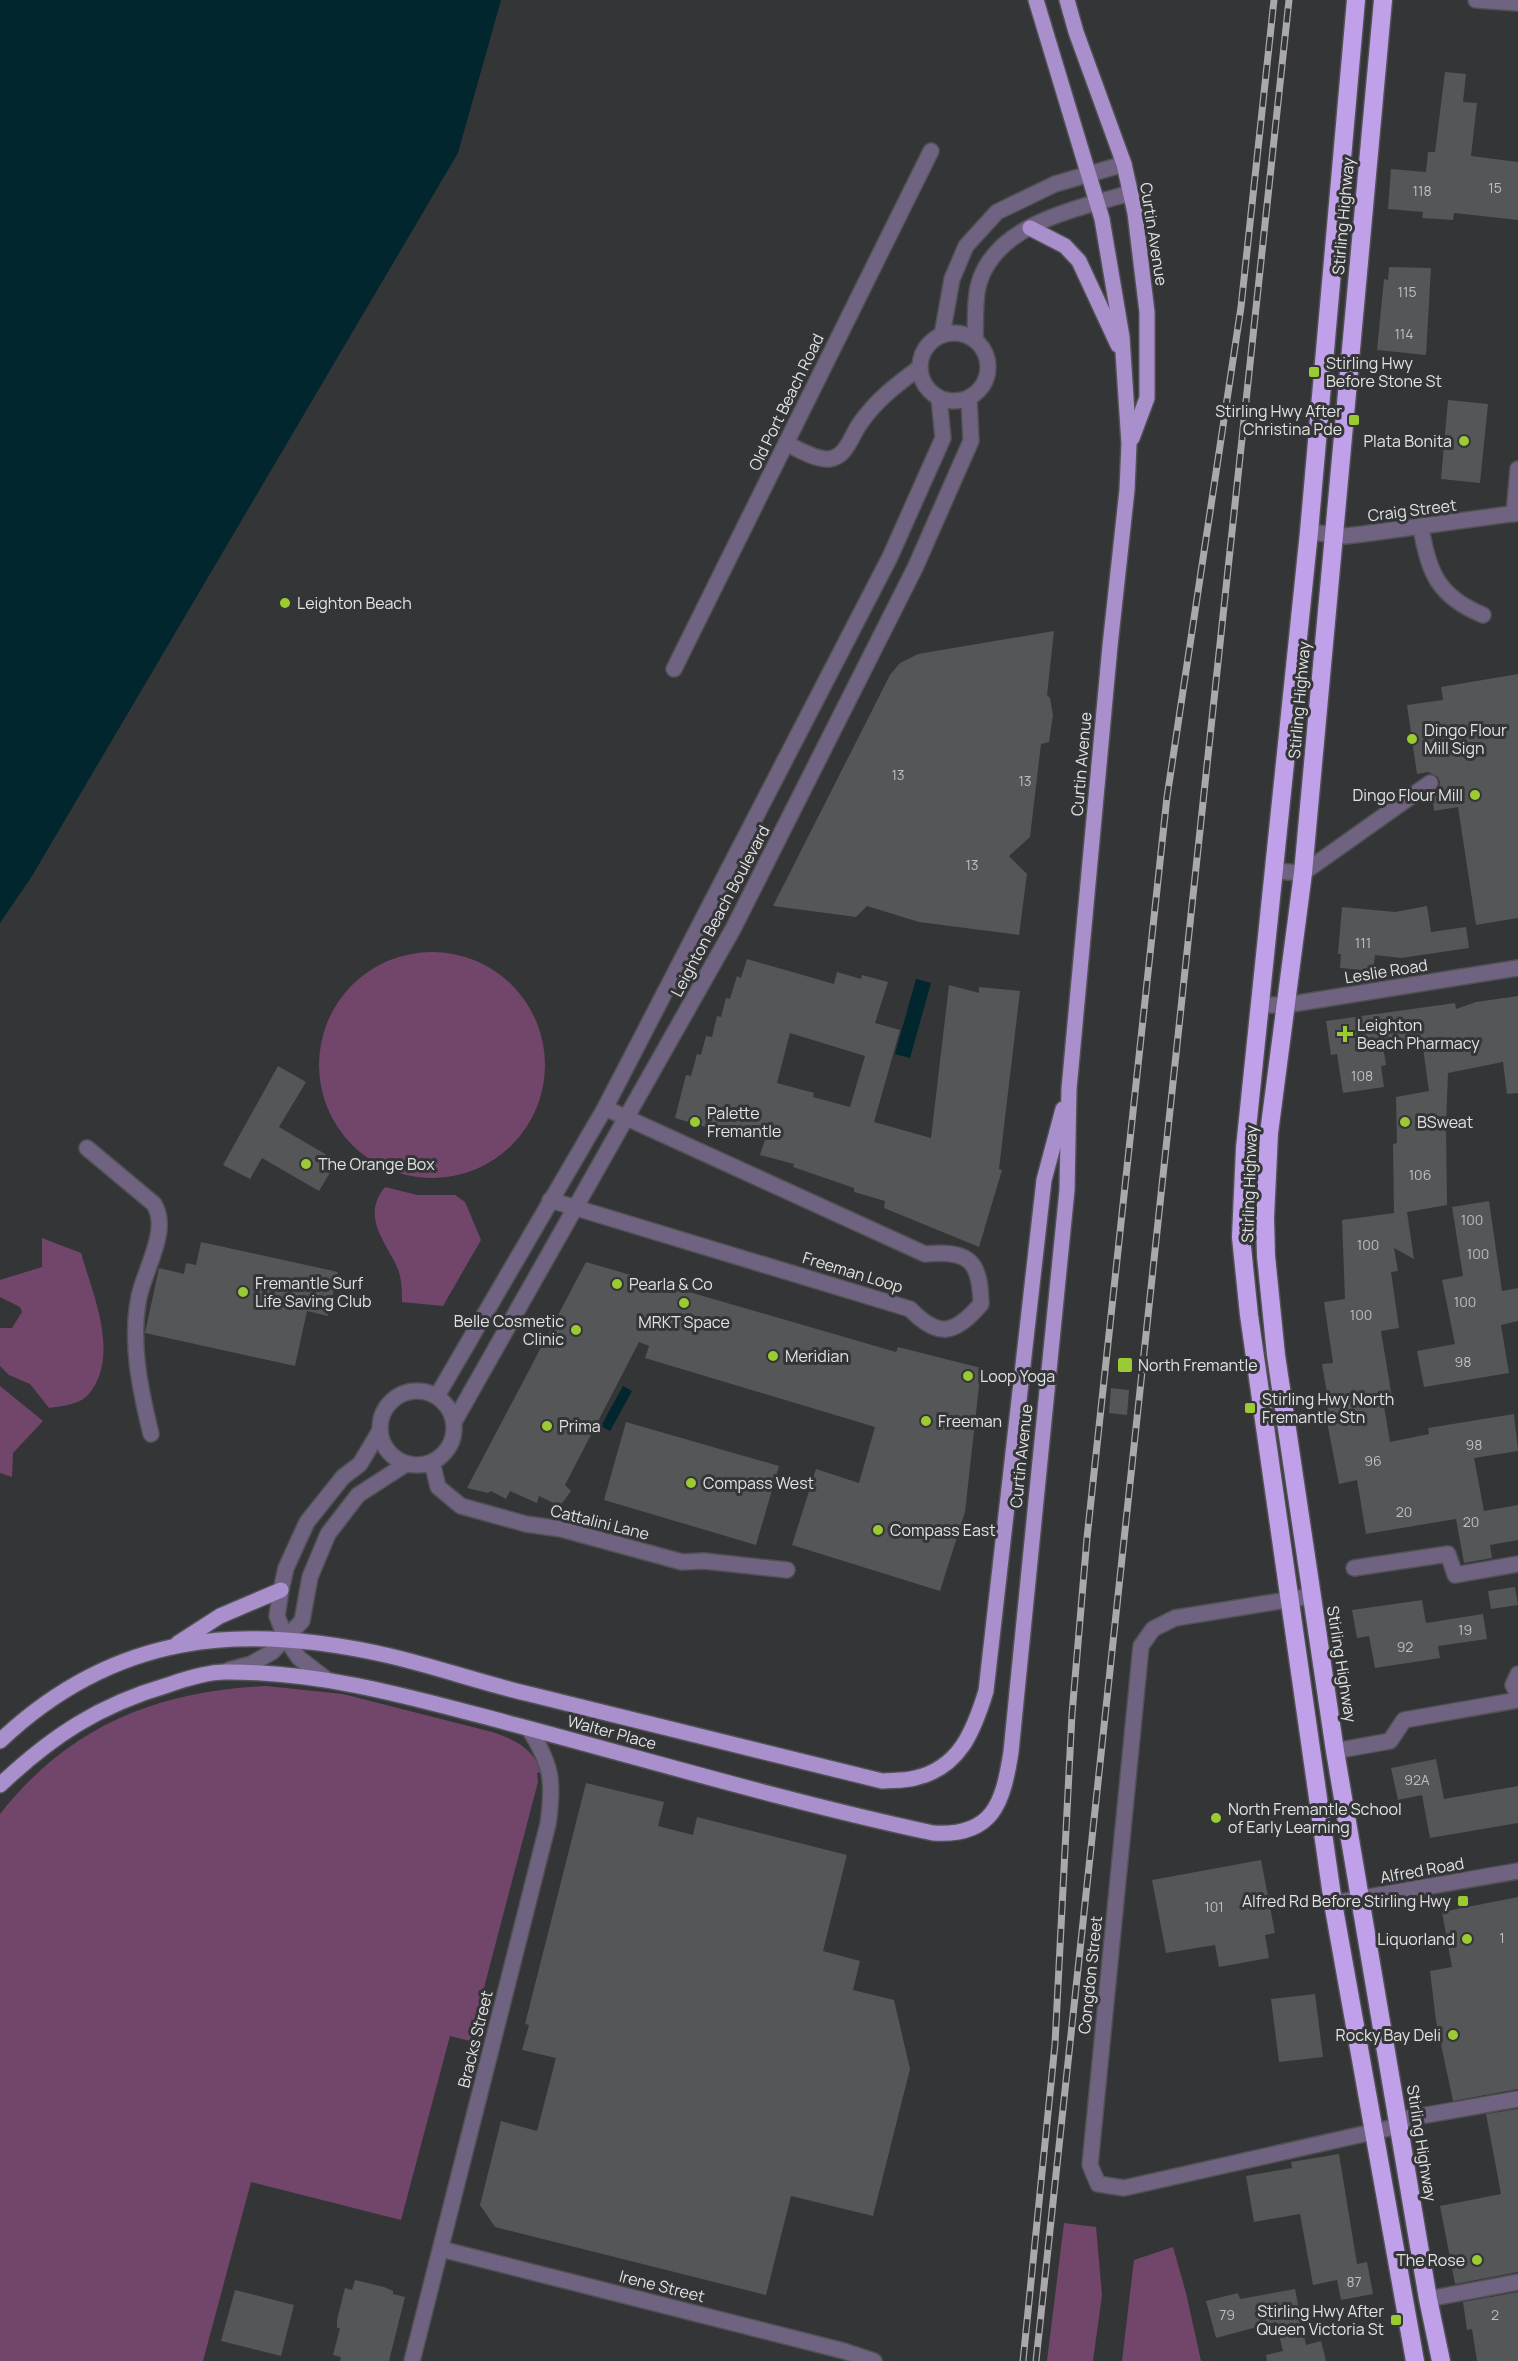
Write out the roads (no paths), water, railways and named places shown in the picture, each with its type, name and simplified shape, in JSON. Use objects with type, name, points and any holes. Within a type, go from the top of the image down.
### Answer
[{"type":"highway","name":"Stirling Highway","points":[[1356,0],[1309,532],[1245,1148],[1241,1237],[1250,1326],[1333,1903],[1376,2131],[1415,2361]]},
{"type":"highway","name":"Stirling Highway","points":[[1383,0],[1303,873],[1269,1133],[1266,1256],[1276,1355],[1335,1751],[1428,2299],[1441,2361]]},
{"type":"main road","name":"Curtin Avenue","points":[[987,1821],[998,1807],[1006,1782],[1011,1752],[1067,1190],[1069,1089],[1130,444],[1124,359],[1102,219],[1036,0]]},
{"type":"main road","name":"Curtin Avenue","points":[[1067,0],[1076,32],[1124,164],[1136,213],[1147,312],[1147,398],[1130,444]]},
{"type":"main road","points":[[1030,228],[1065,246],[1079,261],[1124,359]]},
{"type":"main road","name":"Curtin Avenue","points":[[938,1768],[967,1742],[974,1729],[986,1691],[1044,1180],[1069,1089]]},
{"type":"main road","points":[[0,1741],[22,1720],[77,1683],[126,1662],[173,1646],[220,1616],[281,1590]]},
{"type":"main road","name":"Walter Place","points":[[173,1646],[232,1638],[285,1639],[390,1656],[502,1688],[882,1781],[914,1779],[938,1768]]},
{"type":"main road","name":"Walter Place","points":[[0,1785],[31,1756],[65,1730],[109,1705],[183,1680],[224,1672],[326,1679],[413,1698],[933,1833],[968,1831],[987,1821]]},
{"type":"street","points":[[1476,0],[1518,3]]},
{"type":"street","name":"Old Port Beach Road","points":[[674,669],[931,151]]},
{"type":"street","points":[[942,335],[952,279],[966,246],[997,212],[1055,184],[1124,164]]},
{"type":"street","points":[[975,338],[978,284],[992,254],[1015,235],[1030,228],[1130,192]]},
{"type":"street","points":[[949,332],[963,333],[975,338],[987,353],[989,370],[983,387],[969,399],[952,402],[939,398],[924,384],[920,368],[923,351],[933,339],[942,335],[949,332]]},
{"type":"street","points":[[786,443],[819,457],[831,459],[845,450],[859,425],[882,395],[920,368]]},
{"type":"street","name":"Leighton Beach Boulevard","points":[[437,1396],[605,1108],[890,557],[943,438],[939,398]]},
{"type":"street","name":"Leighton Beach Boulevard","points":[[454,1422],[733,929],[915,568],[971,441],[969,399]]},
{"type":"street","points":[[1516,513],[1518,469]]},
{"type":"street","name":"Craig Street","points":[[1309,532],[1363,534],[1516,513]]},
{"type":"street","points":[[1421,527],[1428,559],[1439,585],[1458,605],[1483,615]]},
{"type":"street","points":[[890,557],[915,568]]},
{"type":"street","points":[[1274,871],[1303,873],[1430,783]]},
{"type":"street","name":"Leslie Road","points":[[1260,1005],[1286,1005],[1518,968]]},
{"type":"street","name":"Freeman Loop","points":[[550,1200],[910,1309],[925,1324],[946,1330],[963,1325],[981,1304],[980,1277],[969,1260],[950,1252],[926,1254],[605,1108]]},
{"type":"street","points":[[87,1148],[154,1204],[160,1215],[157,1237],[139,1296],[135,1323],[135,1344],[151,1434]]},
{"type":"street","points":[[326,1679],[299,1658],[285,1639],[277,1616],[286,1568],[307,1522],[343,1477],[360,1464],[379,1432],[383,1413],[395,1398],[407,1392],[426,1392],[437,1396],[448,1408],[454,1422],[450,1445],[443,1455],[432,1462],[419,1465],[405,1464],[393,1456],[384,1446],[379,1432]]},
{"type":"street","name":"Cattalini Lane","points":[[432,1462],[438,1487],[461,1506],[526,1524],[561,1529],[682,1562],[704,1561],[787,1569]]},
{"type":"street","points":[[224,1672],[251,1664],[272,1652],[302,1621],[309,1577],[328,1534],[342,1512],[358,1495],[405,1464]]},
{"type":"street","points":[[1354,1568],[1448,1554],[1455,1575],[1518,1564]]},
{"type":"street","name":"Congdon Street","points":[[1312,1596],[1175,1618],[1153,1629],[1142,1646],[1090,2165],[1098,2184],[1124,2188],[1376,2131],[1399,2123],[1518,2099]]},
{"type":"street","points":[[1518,1674],[1513,1685],[1518,1694]]},
{"type":"street","points":[[1335,1751],[1390,1741],[1404,1720],[1518,1700]]},
{"type":"street","name":"Bracks Street","points":[[412,2361],[548,1824],[552,1776],[543,1751],[529,1729]]},
{"type":"street","name":"Alfred Road","points":[[1333,1903],[1518,1871]]},
{"type":"street","name":"Irene Street","points":[[441,2249],[844,2351],[874,2361]]},
{"type":"street","points":[[1428,2299],[1518,2282]]},
{"type":"water","points":[[0,0],[501,0],[458,153],[32,876],[0,923]]},
{"type":"water","points":[[916,979],[931,983],[910,1058],[895,1054]]},
{"type":"water","points":[[623,1386],[632,1391],[610,1431],[601,1426]]},
{"type":"railway","points":[[1023,2361],[1055,2044],[1072,1714],[1087,1538],[1167,797],[1241,307],[1274,0]]},
{"type":"railway","points":[[1036,2361],[1289,0]]},
{"type":"place","name":"Stirling Hwy Before Stone St","points":[[1314,372]]},
{"type":"place","name":"Stirling Hwy After Christina Pde","points":[[1354,420]]},
{"type":"place","name":"Plata Bonita","points":[[1464,441]]},
{"type":"place","name":"Leighton Beach","points":[[285,603]]},
{"type":"place","name":"Dingo Flour Mill Sign","points":[[1412,739]]},
{"type":"place","name":"Dingo Flour Mill","points":[[1475,795]]},
{"type":"place","name":"Leighton Beach Pharmacy","points":[[1345,1034]]},
{"type":"place","name":"Palette Fremantle","points":[[695,1122]]},
{"type":"place","name":"BSweat","points":[[1405,1122]]},
{"type":"place","name":"The Orange Box","points":[[306,1164]]},
{"type":"place","name":"Pearla & Co","points":[[617,1284]]},
{"type":"place","name":"Fremantle Surf Life Saving Club","points":[[243,1292]]},
{"type":"place","name":"MRKT Space","points":[[684,1303]]},
{"type":"place","name":"Belle Cosmetic Clinic","points":[[576,1330]]},
{"type":"place","name":"Meridian","points":[[773,1356]]},
{"type":"place","name":"North Fremantle","points":[[1125,1365]]},
{"type":"place","name":"Loop Yoga","points":[[968,1376]]},
{"type":"place","name":"Stirling Hwy North Fremantle Stn","points":[[1250,1408]]},
{"type":"place","name":"Freeman","points":[[926,1421]]},
{"type":"place","name":"Prima","points":[[547,1426]]},
{"type":"place","name":"Compass West","points":[[691,1483]]},
{"type":"place","name":"Compass East","points":[[878,1530]]},
{"type":"place","name":"North Fremantle School of Early Learning","points":[[1216,1818]]},
{"type":"place","name":"Alfred Rd Before Stirling Hwy","points":[[1463,1901]]},
{"type":"place","name":"Liquorland","points":[[1467,1939]]},
{"type":"place","name":"Rocky Bay Deli","points":[[1453,2035]]},
{"type":"place","name":"The Rose","points":[[1477,2260]]},
{"type":"place","name":"Stirling Hwy After Queen Victoria St","points":[[1396,2320]]}]
